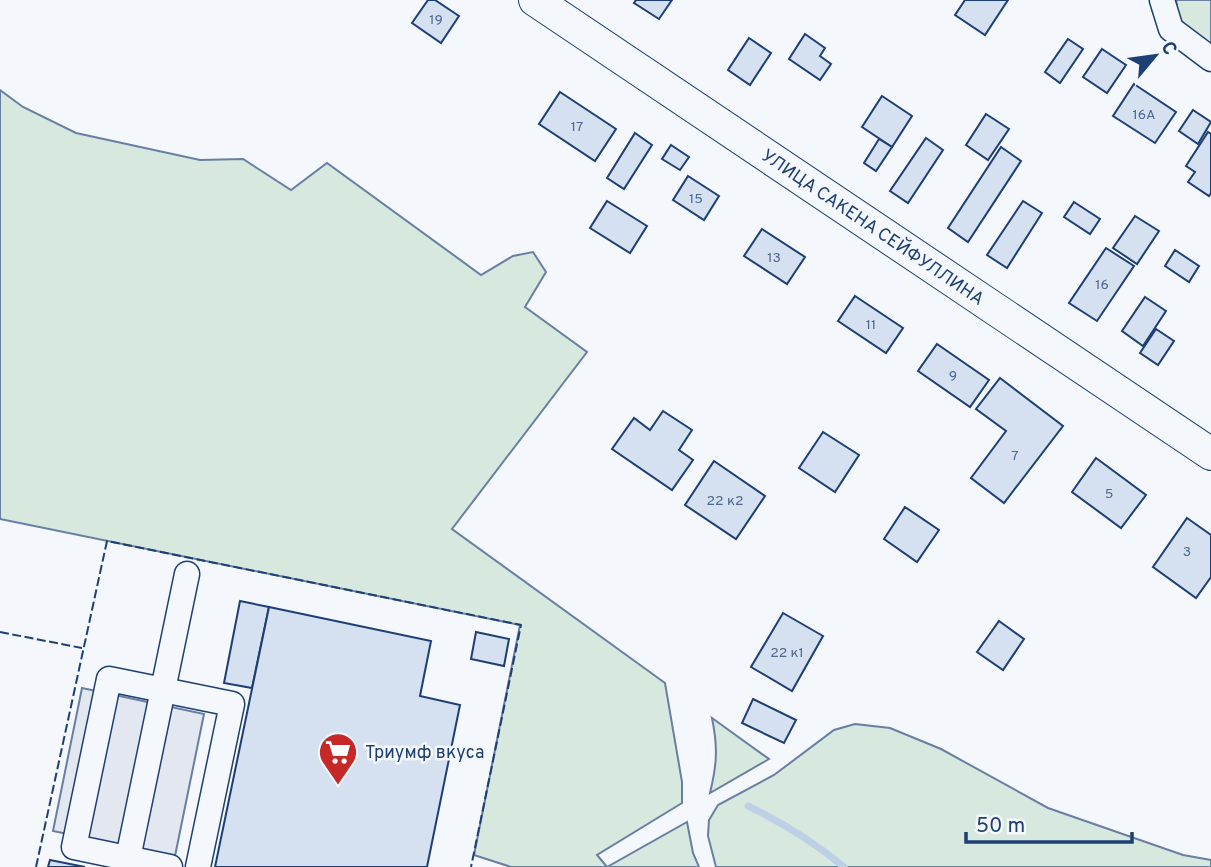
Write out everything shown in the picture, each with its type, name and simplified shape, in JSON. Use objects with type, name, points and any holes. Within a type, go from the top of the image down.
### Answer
[{"type":"main road","name":"УЛИЦА САКЕНА СЕЙФУЛЛИНА","points":[[535,0],[1211,454]]},
{"type":"lane","points":[[1162,0],[1171,29],[1211,59]]},
{"type":"lane","points":[[128,858],[187,574]]},
{"type":"lane","points":[[170,867],[74,847],[109,679],[232,704],[198,867]]},
{"type":"shaded area","points":[[1176,0],[1211,0],[1211,49],[1179,19]]},
{"type":"shaded area","points":[[0,90],[23,107],[76,133],[200,160],[243,159],[291,190],[327,163],[481,275],[513,256],[533,252],[546,272],[525,307],[587,352],[452,529],[665,683],[682,782],[682,803],[597,855],[607,867],[511,867],[474,855],[520,625],[0,519]]},
{"type":"shaded area","points":[[82,688],[204,714],[175,856],[53,831]]},
{"type":"shaded area","points":[[712,718],[769,759],[710,793],[716,756]]},
{"type":"shaded area","points":[[855,724],[890,728],[941,749],[1048,808],[1183,855],[1211,860],[1211,867],[716,867],[708,836],[709,820],[718,805],[774,775],[834,730]]},
{"type":"shaded area","points":[[687,822],[693,853],[699,867],[607,867]]},
{"type":"building","points":[[428,0],[435,0],[459,16],[441,43],[412,23]]},
{"type":"building","points":[[636,0],[672,0],[659,19],[634,3]]},
{"type":"building","points":[[965,0],[1008,0],[985,35],[955,15]]},
{"type":"building","points":[[805,34],[825,48],[820,56],[831,64],[820,80],[789,59]]},
{"type":"building","points":[[749,38],[771,53],[750,85],[728,70]]},
{"type":"building","points":[[1068,39],[1083,49],[1060,83],[1045,72]]},
{"type":"building","points":[[1102,49],[1126,65],[1107,93],[1083,77]]},
{"type":"building","points":[[1134,84],[1176,112],[1155,143],[1113,116]]},
{"type":"building","points":[[560,92],[616,129],[595,161],[539,124]]},
{"type":"building","points":[[882,96],[912,116],[892,147],[862,127]]},
{"type":"building","points":[[1193,110],[1211,122],[1198,144],[1179,131]]},
{"type":"building","points":[[986,114],[1009,129],[988,160],[966,145]]},
{"type":"building","points":[[1208,132],[1211,134],[1209,196],[1188,182],[1195,172],[1186,166]]},
{"type":"building","points":[[635,133],[652,145],[624,189],[607,178]]},
{"type":"building","points":[[926,138],[943,150],[908,203],[890,191]]},
{"type":"building","points":[[879,139],[892,147],[876,171],[864,163]]},
{"type":"building","points":[[671,145],[689,157],[680,170],[662,159]]},
{"type":"building","points":[[1001,147],[1021,161],[968,242],[948,228]]},
{"type":"building","points":[[688,176],[719,196],[704,220],[673,200]]},
{"type":"building","points":[[607,201],[647,226],[630,253],[590,228]]},
{"type":"building","points":[[1023,201],[1042,213],[1007,268],[987,255]]},
{"type":"building","points":[[1074,202],[1100,219],[1090,234],[1064,217]]},
{"type":"building","points":[[1135,216],[1159,231],[1137,264],[1113,248]]},
{"type":"building","points":[[762,229],[805,257],[787,284],[744,256]]},
{"type":"building","points":[[1106,248],[1134,266],[1097,321],[1069,303]]},
{"type":"building","points":[[1175,250],[1199,266],[1189,282],[1165,266]]},
{"type":"building","points":[[855,296],[903,328],[886,353],[838,321]]},
{"type":"building","points":[[1145,297],[1166,311],[1143,346],[1122,331]]},
{"type":"building","points":[[1156,329],[1174,341],[1158,365],[1140,353]]},
{"type":"building","points":[[937,344],[989,380],[970,407],[918,371]]},
{"type":"building","points":[[1000,378],[1063,426],[1004,503],[971,478],[1006,431],[976,409]]},
{"type":"building","points":[[663,411],[692,430],[679,450],[693,460],[672,490],[612,449],[634,418],[650,430]]},
{"type":"building","points":[[823,432],[859,455],[835,492],[799,468]]},
{"type":"building","points":[[1096,458],[1146,495],[1121,528],[1072,492]]},
{"type":"building","points":[[714,461],[765,496],[736,539],[685,505]]},
{"type":"building","points":[[905,507],[939,530],[917,562],[884,539]]},
{"type":"building","points":[[1187,518],[1211,535],[1211,577],[1196,598],[1153,567]]},
{"type":"building","points":[[240,601],[269,607],[252,688],[224,683]]},
{"type":"building","name":"Триумф вкуса","points":[[269,607],[431,641],[420,696],[460,705],[427,867],[215,867]]},
{"type":"building","points":[[783,613],[823,636],[792,691],[751,667]]},
{"type":"building","points":[[999,621],[1024,639],[1003,670],[977,652]]},
{"type":"building","points":[[476,632],[509,639],[504,666],[471,659]]},
{"type":"building","points":[[753,699],[796,720],[784,743],[742,723]]},
{"type":"building","points":[[50,860],[85,867],[48,867]]},
{"type":"waterway","points":[[748,806],[798,834],[844,867]]},
{"type":"fence","points":[[36,867],[107,541],[521,625],[471,867]]},
{"type":"fence","points":[[0,632],[82,648]]},
{"type":"place","name":"Триумф вкуса","points":[[338,786]]}]
